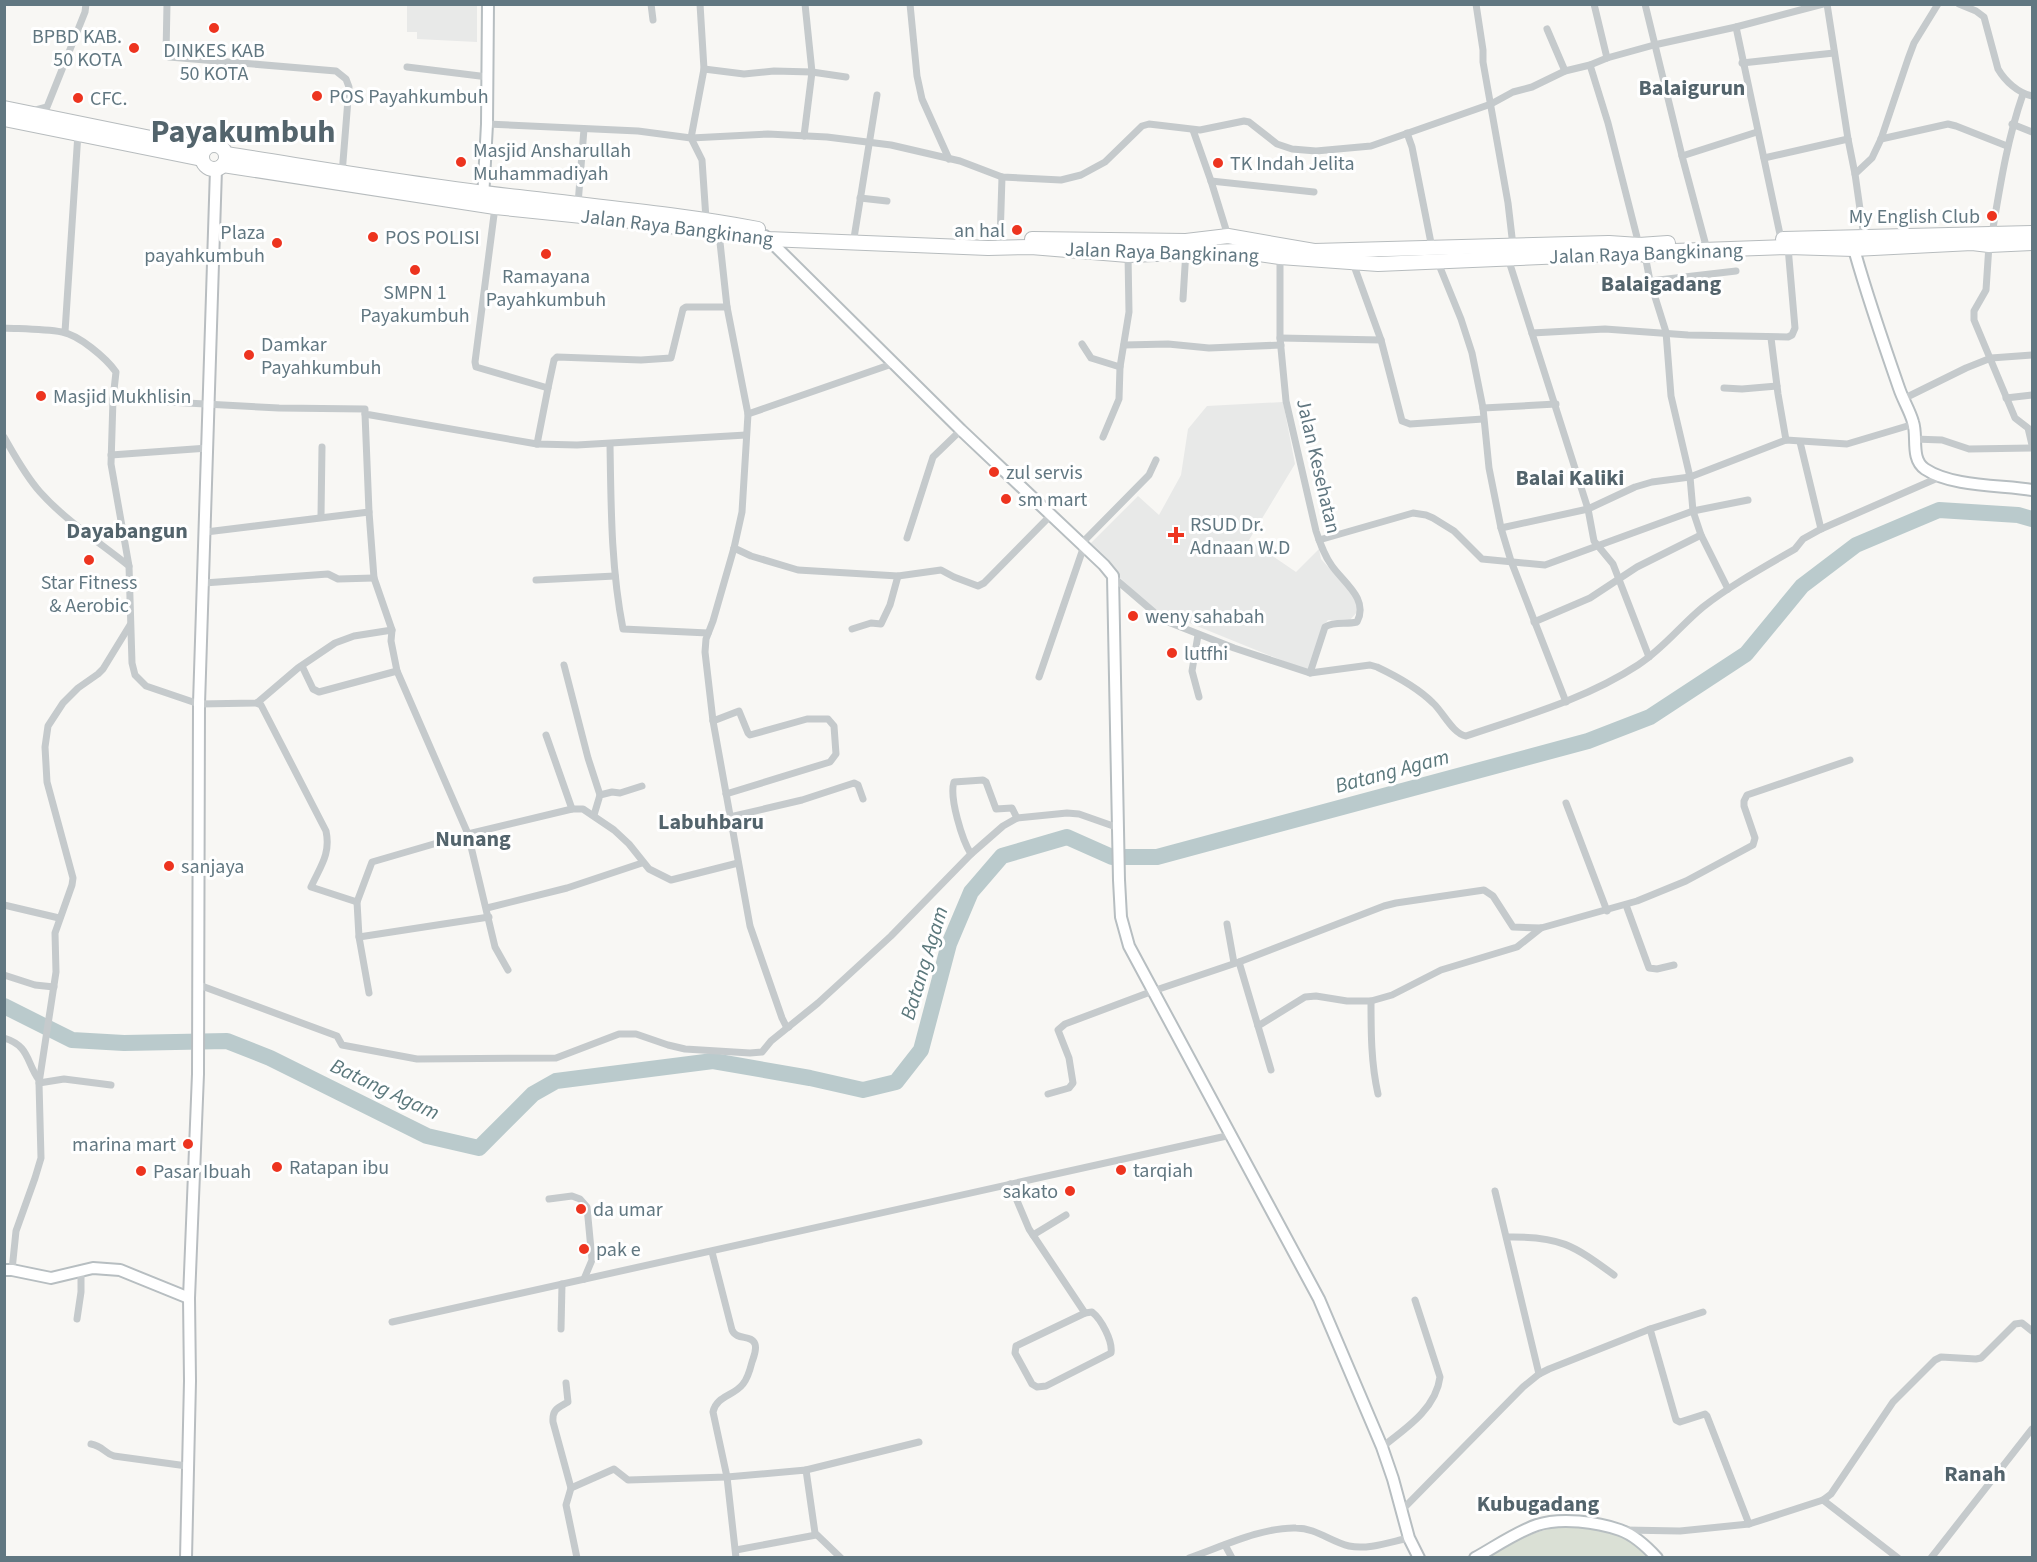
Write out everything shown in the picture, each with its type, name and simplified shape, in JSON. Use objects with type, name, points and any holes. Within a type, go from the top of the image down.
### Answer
[{"type":"highway","points":[[4,108],[203,154]]},
{"type":"highway","points":[[4,119],[203,154]]},
{"type":"highway","name":"Jalan Raya Bangkinang","points":[[203,154],[214,145],[221,147],[222,162],[341,177],[487,202],[631,216],[706,219],[763,234],[988,248],[1031,243],[1186,247],[1353,263],[1378,257]]},
{"type":"highway","points":[[203,154],[209,168],[222,162]]},
{"type":"highway","name":"Jalan Raya Bangkinang","points":[[487,202],[578,204],[719,233],[1000,240],[1128,255],[1186,247],[1228,236],[1314,251],[1378,257],[1785,243],[1864,237],[1990,239],[2032,243]]},
{"type":"highway","name":"Jalan Raya Bangkinang","points":[[1671,247],[1706,242],[1785,243],[1854,249],[1972,243],[2032,233]]},
{"type":"street","points":[[26,112],[46,107],[85,12],[86,4]]},
{"type":"street","points":[[167,4],[166,54],[169,57],[336,71],[343,76],[349,87],[341,177]]},
{"type":"street","points":[[488,4],[487,202],[476,367],[548,388]]},
{"type":"street","points":[[651,4],[653,20]]},
{"type":"street","points":[[700,4],[704,69],[691,138],[702,160],[706,219]]},
{"type":"street","points":[[804,136],[812,72],[805,4]]},
{"type":"street","points":[[910,4],[917,76],[922,99],[949,159]]},
{"type":"street","points":[[1476,4],[1483,62],[1508,203],[1511,252],[1532,333],[1588,509],[1594,541],[1611,561],[1648,654]]},
{"type":"street","points":[[1594,4],[1607,58]]},
{"type":"street","points":[[1645,4],[1682,156],[1706,242]]},
{"type":"street","points":[[487,124],[638,131],[691,138],[768,134],[804,136],[891,146],[960,161],[1002,177],[1061,180],[1081,175],[1105,162],[1142,126],[1149,124],[1193,130],[1249,122],[1277,144],[1292,149],[1316,151],[1371,146],[1491,104],[1513,92],[1607,58],[1825,4],[1864,237]]},
{"type":"street","points":[[1855,174],[1872,158],[1914,43],[1938,4]]},
{"type":"street","points":[[1959,4],[1976,10],[1984,18],[1998,69],[2023,94],[2032,96]]},
{"type":"street","points":[[1532,333],[1605,329],[1771,338],[1792,335],[1795,328],[1785,243],[1757,132],[1736,27]]},
{"type":"street","points":[[1546,29],[1565,72]]},
{"type":"street","points":[[1742,63],[1834,53]]},
{"type":"street","points":[[1590,65],[1608,123],[1634,249],[1650,281],[1666,332],[1671,396],[1690,477],[1693,511],[1701,535],[1727,585]]},
{"type":"street","points":[[407,67],[488,77]]},
{"type":"street","points":[[704,69],[744,74],[774,71],[812,72],[846,77]]},
{"type":"street","points":[[1914,439],[1947,441],[1969,449],[2032,447],[2028,428],[2016,420],[1973,317],[1986,290],[1990,239],[2007,146],[2023,94]]},
{"type":"street","points":[[854,238],[876,95]]},
{"type":"street","points":[[1881,138],[1951,124],[2007,146]]},
{"type":"street","points":[[2013,124],[2032,132]]},
{"type":"street","points":[[578,204],[584,129]]},
{"type":"street","points":[[1193,130],[1212,181],[1228,236]]},
{"type":"street","points":[[1682,156],[1757,132]]},
{"type":"street","points":[[65,332],[78,133]]},
{"type":"street","points":[[1407,133],[1412,147],[1434,254],[1461,319],[1471,350],[1483,408],[1489,468],[1501,528],[1511,561],[1566,702]]},
{"type":"street","points":[[1764,158],[1848,139]]},
{"type":"street","points":[[186,1557],[190,1381],[189,1298],[198,1074],[199,704],[209,404],[222,162]]},
{"type":"street","points":[[1000,240],[1002,177]]},
{"type":"street","points":[[1212,181],[1314,192]]},
{"type":"street","points":[[860,198],[887,201]]},
{"type":"street","points":[[719,233],[727,307],[748,414],[744,497],[734,548],[708,633],[705,652],[713,720],[753,936],[782,1018],[788,1026]]},
{"type":"street","points":[[763,234],[892,364],[1052,514],[1113,576],[1163,620],[1198,635],[1310,673],[1370,665],[1377,667],[1425,696],[1457,731],[1466,736],[1566,702],[1636,666],[1727,585],[1796,549],[1803,539],[1818,530],[1942,476]]},
{"type":"street","points":[[1183,299],[1186,247]]},
{"type":"street","points":[[1854,249],[1865,290],[1914,424],[1918,461],[1923,468],[1942,476],[1976,485],[2032,490]]},
{"type":"street","points":[[1103,437],[1119,399],[1120,367],[1129,312],[1128,255]]},
{"type":"street","name":"Jalan Kesehatan","points":[[1280,257],[1281,341],[1286,401],[1319,540],[1330,564],[1355,593],[1361,606],[1357,622],[1332,623],[1325,627],[1310,673]]},
{"type":"street","points":[[1353,263],[1381,340],[1404,423],[1483,418]]},
{"type":"street","points":[[1650,281],[1736,271]]},
{"type":"street","points":[[537,444],[554,360],[557,357],[641,360],[671,357],[683,309],[686,307],[727,307]]},
{"type":"street","points":[[4,328],[65,332],[107,360],[116,372],[111,455],[114,485],[129,566],[132,663],[135,675],[146,686],[199,704],[257,703],[261,705],[326,831],[328,841],[325,861],[311,887],[357,902]]},
{"type":"street","points":[[1771,338],[1786,440]]},
{"type":"street","points":[[1124,345],[1168,344],[1217,348],[1281,341],[1381,340]]},
{"type":"street","points":[[1082,345],[1091,358],[1120,367]]},
{"type":"street","points":[[1903,399],[1991,358],[2032,355]]},
{"type":"street","points":[[748,414],[892,364]]},
{"type":"street","points":[[1724,388],[1777,386]]},
{"type":"street","points":[[2006,398],[2032,395]]},
{"type":"street","points":[[113,399],[279,408],[365,409],[374,578],[392,630],[398,671],[468,834],[495,947],[508,970]]},
{"type":"street","points":[[1483,408],[1556,404]]},
{"type":"street","points":[[365,414],[537,444],[610,444],[746,435]]},
{"type":"street","points":[[1501,528],[1588,509],[1621,492],[1644,484],[1690,477],[1786,440],[1847,444],[1914,424]]},
{"type":"street","points":[[907,538],[933,457],[961,430]]},
{"type":"street","points":[[4,437],[24,472],[39,491],[129,566]]},
{"type":"street","points":[[1800,442],[1818,530]]},
{"type":"street","points":[[610,444],[612,536],[623,629],[708,633]]},
{"type":"street","points":[[321,516],[322,447]]},
{"type":"street","points":[[111,455],[208,448]]},
{"type":"street","points":[[1039,677],[1082,545],[1149,475],[1156,460]]},
{"type":"street","points":[[1319,540],[1413,513],[1420,513],[1454,531],[1482,559],[1545,565],[1693,511],[1748,500]]},
{"type":"street","points":[[206,532],[283,524],[321,516],[369,512]]},
{"type":"street","points":[[734,548],[751,556],[798,570],[898,576],[941,570],[978,586],[992,576],[1052,514]]},
{"type":"street","points":[[1534,622],[1590,598],[1637,567],[1701,535]]},
{"type":"street","points":[[204,583],[328,574],[338,579],[374,578]]},
{"type":"street","points":[[536,580],[615,576]]},
{"type":"street","points":[[852,629],[871,622],[881,624],[890,605],[898,576]]},
{"type":"street","points":[[1113,576],[1116,829],[1121,917],[1129,946],[1319,1299],[1382,1447],[1394,1479],[1410,1547],[1419,1557]]},
{"type":"street","points":[[130,625],[103,669],[63,703],[48,726],[45,747],[47,782],[73,878],[55,933],[56,972],[39,1082],[41,1158],[16,1231],[8,1270],[51,1278],[93,1268],[120,1270],[189,1298]]},
{"type":"street","points":[[257,703],[329,647],[354,636],[392,630]]},
{"type":"street","points":[[1198,635],[1192,671],[1199,698]]},
{"type":"street","points":[[564,665],[600,795],[594,815]]},
{"type":"street","points":[[302,666],[313,689],[319,692],[398,671]]},
{"type":"street","points":[[713,720],[739,711],[750,735],[807,719],[828,719],[834,726],[836,754],[828,764],[726,794]]},
{"type":"street","points":[[546,735],[572,809]]},
{"type":"street","points":[[1048,1094],[1069,1088],[1073,1083],[1069,1058],[1059,1028],[1384,906],[1480,890],[1490,893],[1513,927],[1541,928],[1626,905],[1686,881],[1753,845],[1755,838],[1744,806],[1747,795],[1850,760]]},
{"type":"street","points":[[969,851],[956,810],[952,789],[954,782],[983,780],[986,782],[996,808],[1011,808],[1016,815]]},
{"type":"street","points":[[730,817],[802,800],[854,783],[858,785],[863,800]]},
{"type":"street","points":[[600,795],[620,793],[642,786]]},
{"type":"street","points":[[1566,803],[1607,911]]},
{"type":"street","points":[[369,993],[359,937],[357,902],[372,862],[468,834],[572,809],[583,809],[615,830],[649,869],[671,880],[738,863]]},
{"type":"street","points":[[198,985],[337,1036],[342,1045],[417,1059],[556,1058],[619,1034],[636,1034],[685,1049],[762,1052],[771,1041],[838,985],[891,936],[969,851],[1016,815],[1079,814],[1116,829]]},
{"type":"street","points":[[487,908],[567,888],[642,862]]},
{"type":"street","points":[[4,905],[59,918]]},
{"type":"street","points":[[1626,905],[1649,968],[1657,969],[1674,965]]},
{"type":"street","points":[[359,937],[489,917]]},
{"type":"street","points":[[1227,924],[1271,1070]]},
{"type":"street","points":[[1258,1026],[1305,997],[1316,996],[1347,1001],[1371,1000],[1392,995],[1441,970],[1517,947],[1541,928]]},
{"type":"street","points":[[4,975],[35,986],[54,987]]},
{"type":"street","points":[[1371,1000],[1371,1049],[1378,1094]]},
{"type":"street","points":[[4,1038],[22,1048],[39,1082]]},
{"type":"street","points":[[39,1082],[64,1079],[111,1085]]},
{"type":"street","points":[[392,1322],[1230,1136]]},
{"type":"street","points":[[1010,1184],[1033,1235],[1085,1313]]},
{"type":"street","points":[[1495,1191],[1539,1374]]},
{"type":"street","points":[[549,1199],[572,1196],[580,1199],[587,1207],[592,1260],[584,1279]]},
{"type":"street","points":[[1033,1235],[1066,1215]]},
{"type":"street","points":[[1507,1237],[1537,1237],[1561,1242],[1581,1250],[1614,1275]]},
{"type":"street","points":[[712,1252],[734,1335],[751,1338],[756,1351],[749,1375],[744,1383],[715,1405],[713,1412],[727,1477],[736,1554],[816,1535]]},
{"type":"street","points":[[77,1319],[81,1271]]},
{"type":"street","points":[[561,1329],[562,1284]]},
{"type":"street","points":[[1382,1447],[1413,1424],[1439,1388],[1440,1377],[1415,1300]]},
{"type":"street","points":[[1092,1312],[1099,1319],[1112,1347],[1111,1353],[1046,1386],[1037,1387],[1032,1384],[1015,1353],[1016,1347],[1085,1313],[1092,1312]]},
{"type":"street","points":[[1401,1511],[1523,1387],[1539,1374],[1650,1329],[1703,1312]]},
{"type":"street","points":[[1475,1557],[1542,1524],[1579,1522],[1620,1530],[1680,1531],[1749,1524],[1823,1500],[1831,1494],[1893,1402],[1935,1360],[1941,1357],[1980,1358],[2015,1324],[2022,1323],[2032,1331]]},
{"type":"street","points":[[1650,1329],[1676,1420],[1680,1422],[1705,1414],[1707,1416],[1749,1524]]},
{"type":"street","points":[[566,1383],[568,1402],[552,1414],[571,1488],[566,1505],[577,1557]]},
{"type":"street","points":[[1931,1557],[2032,1430]]},
{"type":"street","points":[[571,1488],[615,1469],[628,1480],[727,1477],[806,1470],[919,1442]]},
{"type":"street","points":[[91,1444],[102,1446],[112,1455],[187,1466]]},
{"type":"street","points":[[806,1470],[816,1535],[841,1557]]},
{"type":"street","points":[[1823,1500],[1898,1557]]},
{"type":"street","points":[[1189,1557],[1261,1533],[1290,1528],[1310,1529],[1348,1546],[1410,1547]]},
{"type":"street","points":[[1620,1530],[1637,1540],[1657,1557]]},
{"type":"street","points":[[1225,1545],[1232,1557]]},
{"type":"shaded area","points":[[407,5],[477,5],[477,42],[417,39],[417,32],[407,32]]},
{"type":"shaded area","name":"RSUD Dr. Adnaan W.D","points":[[1283,402],[1295,464],[1249,540],[1296,572],[1319,549],[1321,559],[1354,596],[1358,611],[1350,620],[1328,620],[1322,627],[1308,671],[1150,607],[1088,546],[1138,496],[1159,515],[1181,475],[1188,429],[1207,406]]},
{"type":"shaded area","points":[[1568,1526],[1609,1531],[1629,1539],[1651,1558],[1486,1558],[1535,1533]]},
{"type":"waterway","name":"Batang Agam","points":[[4,1006],[72,1040],[124,1043],[227,1041],[270,1058],[427,1136],[479,1148],[533,1094],[556,1081],[713,1061],[863,1090],[896,1082],[921,1050],[949,944],[971,892],[1002,856],[1067,837],[1112,857],[1157,857],[1588,741],[1650,717],[1746,654],[1802,586],[1856,545],[1939,510],[2018,515],[2032,519]]},
{"type":"place","name":"DINKES KAB 50 KOTA","points":[[214,28]]},
{"type":"place","name":"BPBD KAB. 50 KOTA","points":[[134,48]]},
{"type":"place","name":"POS Payahkumbuh","points":[[317,96]]},
{"type":"place","name":"CFC.","points":[[78,98]]},
{"type":"place","name":"Masjid Ansharullah Muhammadiyah","points":[[461,162]]},
{"type":"place","name":"TK Indah Jelita","points":[[1218,163]]},
{"type":"place","name":"My English Club","points":[[1992,216]]},
{"type":"place","name":"an hal","points":[[1017,230]]},
{"type":"place","name":"POS POLISI","points":[[373,237]]},
{"type":"place","name":"Plaza payahkumbuh","points":[[277,243]]},
{"type":"place","name":"Ramayana Payahkumbuh","points":[[546,254]]},
{"type":"place","name":"SMPN 1 Payakumbuh","points":[[415,270]]},
{"type":"place","name":"Damkar Payahkumbuh","points":[[249,355]]},
{"type":"place","name":"Masjid Mukhlisin","points":[[41,396]]},
{"type":"place","name":"zul servis","points":[[994,472]]},
{"type":"place","name":"sm mart","points":[[1006,499]]},
{"type":"place","name":"RSUD Dr. Adnaan W.D","points":[[1176,535]]},
{"type":"place","name":"Star Fitness & Aerobic","points":[[89,560]]},
{"type":"place","name":"weny sahabah","points":[[1133,616]]},
{"type":"place","name":"lutfhi","points":[[1172,653]]},
{"type":"place","name":"sanjaya","points":[[169,866]]},
{"type":"place","name":"marina mart","points":[[188,1144]]},
{"type":"place","name":"Ratapan ibu","points":[[277,1167]]},
{"type":"place","name":"tarqiah","points":[[1121,1170]]},
{"type":"place","name":"Pasar Ibuah","points":[[141,1171]]},
{"type":"place","name":"sakato","points":[[1070,1191]]},
{"type":"place","name":"da umar","points":[[581,1209]]},
{"type":"place","name":"pak e","points":[[584,1249]]},
{"type":"district","name":"Balaigurun","points":[[1692,87]]},
{"type":"district","name":"Payakumbuh","points":[[243,131]]},
{"type":"district","name":"Balaigadang","points":[[1661,283]]},
{"type":"district","name":"Balai Kaliki","points":[[1570,477]]},
{"type":"district","name":"Dayabangun","points":[[127,530]]},
{"type":"district","name":"Labuhbaru","points":[[711,821]]},
{"type":"district","name":"Nunang","points":[[473,838]]},
{"type":"district","name":"Ranah","points":[[1975,1473]]},
{"type":"district","name":"Kubugadang","points":[[1538,1503]]}]
